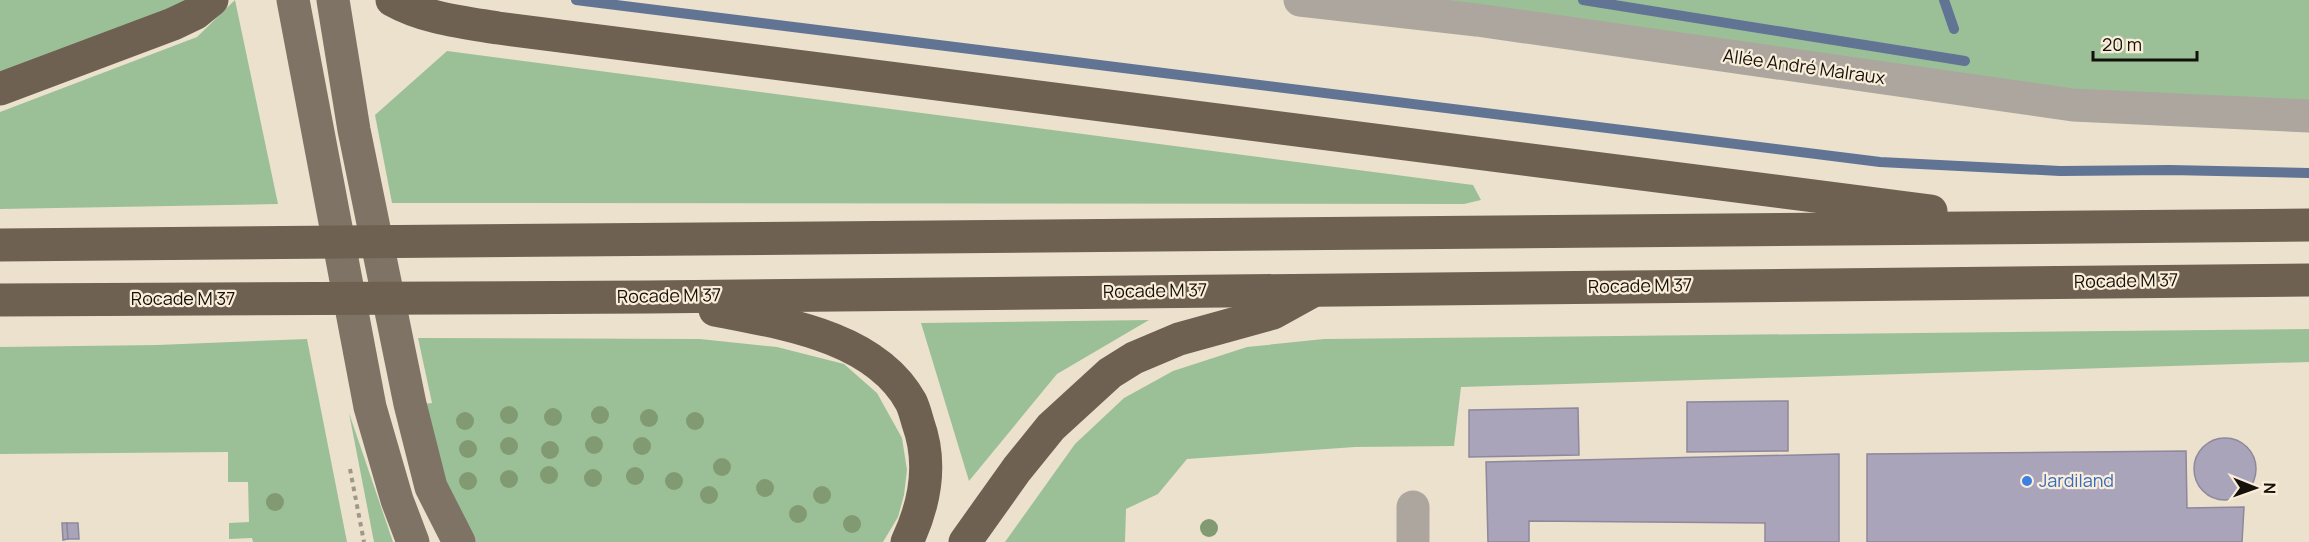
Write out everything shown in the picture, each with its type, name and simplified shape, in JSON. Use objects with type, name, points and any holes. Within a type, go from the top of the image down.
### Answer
[{"type":"highway","points":[[0,88],[173,24],[196,13],[212,0]]},
{"type":"highway","points":[[392,0],[409,10],[431,16],[498,28],[2052,227]]},
{"type":"highway","points":[[0,245],[2309,225]]},
{"type":"highway","name":"Rocade M 37","points":[[0,300],[648,297],[2309,280]]},
{"type":"highway","points":[[965,542],[1017,469],[1051,427],[1110,373],[1134,358],[1179,339],[1273,314],[1315,290]]},
{"type":"highway","points":[[648,297],[769,320],[820,334],[858,351],[890,374],[911,402],[923,438],[927,478],[919,516],[907,542]]},
{"type":"main road","points":[[293,0],[370,407],[397,500],[413,542]]},
{"type":"main road","points":[[333,0],[354,130],[410,404],[431,487],[459,542]]},
{"type":"street","name":"Allée André Malraux","points":[[1300,0],[1477,21],[2073,105],[2309,116]]},
{"type":"street","points":[[1413,507],[1413,542]]},
{"type":"path","points":[[349,465],[364,542]]},
{"type":"green space","points":[[0,0],[196,0],[0,73]]},
{"type":"green space","points":[[235,0],[278,204],[0,209],[0,112],[197,37]]},
{"type":"green space","points":[[1300,0],[2309,0],[2309,116]]},
{"type":"green space","points":[[447,51],[1473,185],[1481,200],[1464,204],[392,203],[375,115]]},
{"type":"green space","points":[[1149,320],[1057,374],[969,481],[921,323]]},
{"type":"green space","points":[[2309,329],[2309,362],[1461,387],[1454,446],[1355,447],[1187,459],[1158,494],[1126,509],[1125,542],[1005,542],[1075,444],[1124,398],[1173,371],[1247,347],[1324,339]]},
{"type":"green space","points":[[418,338],[700,339],[777,347],[844,364],[877,393],[902,438],[907,470],[898,517],[883,542],[475,542],[444,486],[422,404],[432,403]]},
{"type":"green space","points":[[307,339],[347,542],[253,542],[252,538],[229,539],[229,523],[249,522],[248,482],[228,482],[228,452],[0,454],[0,347],[157,345]]},
{"type":"green space","points":[[349,413],[393,542],[374,542]]},
{"type":"building","points":[[1788,401],[1788,451],[1687,452],[1687,402]]},
{"type":"building","points":[[1578,408],[1579,455],[1469,457],[1469,410]]},
{"type":"building","points":[[2225,438],[2237,440],[2247,447],[2254,457],[2256,469],[2254,481],[2247,491],[2237,498],[2225,500],[2213,498],[2203,491],[2196,481],[2194,469],[2196,457],[2203,447],[2213,440]]},
{"type":"building","name":"Jardiland","points":[[2186,451],[2187,508],[2244,507],[2242,542],[1867,542],[1867,454]]},
{"type":"building","points":[[1839,454],[1839,542],[1765,542],[1765,523],[1529,521],[1529,542],[1488,542],[1486,462]]},
{"type":"building","points":[[62,523],[67,523],[68,539],[63,540]]},
{"type":"building","points":[[67,523],[78,523],[79,539],[68,539]]},
{"type":"waterway","points":[[576,0],[1880,162],[2060,171],[2170,170],[2309,173]]},
{"type":"waterway","points":[[1583,0],[1965,61]]},
{"type":"waterway","points":[[1944,0],[1954,29]]},
{"type":"place","name":"Jardiland","points":[[2027,481]]}]
